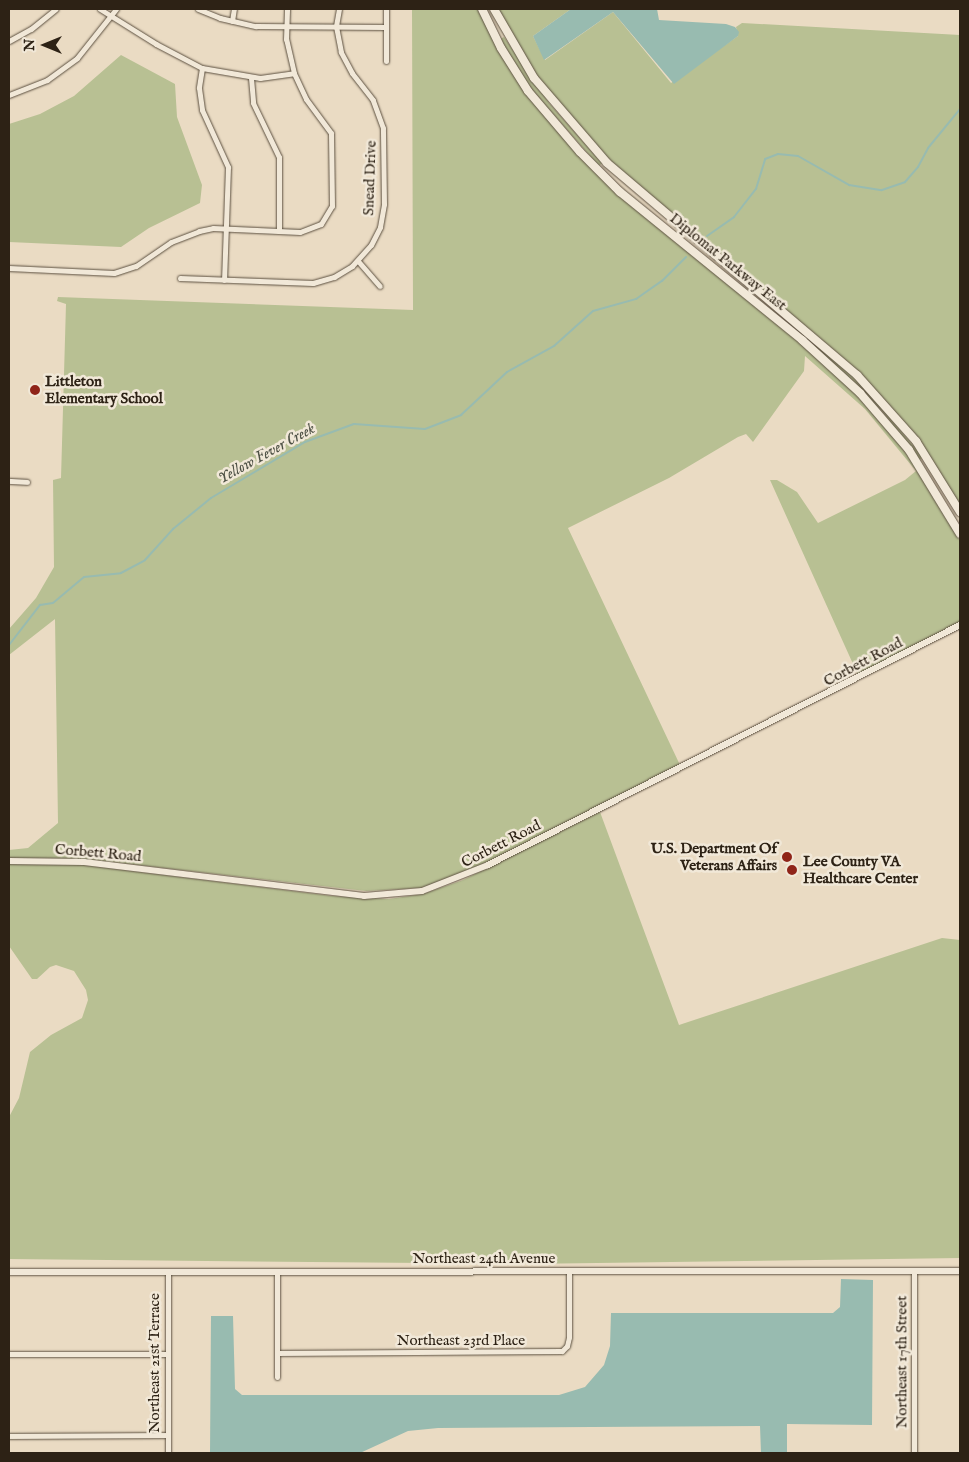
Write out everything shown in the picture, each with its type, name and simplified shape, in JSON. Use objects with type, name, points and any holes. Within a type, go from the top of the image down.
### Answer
[{"type":"main road","name":"Diplomat Parkway East","points":[[482,9],[496,38],[528,91],[599,171],[647,215],[806,344],[879,413],[918,464],[960,534]]},
{"type":"main road","name":"Diplomat Parkway East","points":[[494,9],[506,32],[552,102],[606,163],[813,335],[893,412],[928,458],[960,512]]},
{"type":"main road","points":[[496,38],[506,32]]},
{"type":"main road","points":[[599,171],[606,163]]},
{"type":"main road","points":[[806,344],[813,335]]},
{"type":"main road","points":[[918,464],[928,458]]},
{"type":"street","points":[[9,41],[31,29],[56,9]]},
{"type":"street","points":[[100,9],[167,51],[202,68],[251,78],[274,78],[294,73]]},
{"type":"street","points":[[9,95],[33,87],[63,69],[90,45],[116,9]]},
{"type":"street","points":[[198,9],[232,21],[285,26],[385,27]]},
{"type":"street","points":[[232,21],[234,9]]},
{"type":"street","points":[[9,268],[121,271],[142,263],[178,238],[207,229],[300,232],[315,228],[326,219],[333,200],[331,133],[306,99],[294,73],[285,26],[287,9]]},
{"type":"street","name":"Snead Drive","points":[[180,278],[313,282],[340,274],[358,261],[371,245],[382,220],[384,135],[376,105],[344,58],[336,26],[339,9]]},
{"type":"street","points":[[386,9],[386,61]]},
{"type":"street","points":[[202,68],[199,88],[202,110],[228,167],[224,280]]},
{"type":"street","points":[[251,78],[254,103],[280,157],[279,231]]},
{"type":"street","points":[[358,261],[380,286]]},
{"type":"street","points":[[9,481],[27,482]]},
{"type":"street","name":"Corbett Road","points":[[9,861],[84,862],[364,896],[422,891],[488,865],[960,625]]},
{"type":"street","name":"Northeast 24th Avenue","points":[[9,1272],[960,1271]]},
{"type":"street","name":"Northeast 21st Terrace","points":[[168,1272],[168,1453]]},
{"type":"street","points":[[277,1272],[277,1377]]},
{"type":"street","name":"Northeast 23rd Place","points":[[277,1353],[562,1351],[568,1346],[569,1336],[569,1272]]},
{"type":"street","name":"Northeast 17th Street","points":[[914,1272],[914,1453]]},
{"type":"street","points":[[9,1354],[168,1354]]},
{"type":"street","points":[[9,1436],[167,1435]]},
{"type":"green space","points":[[412,9],[478,9],[498,50],[525,92],[594,172],[645,217],[800,342],[857,395],[906,452],[960,541],[960,622],[858,675],[770,480],[777,480],[797,492],[818,523],[905,480],[916,471],[865,409],[805,356],[804,371],[753,442],[746,434],[738,437],[669,478],[568,528],[680,765],[461,875],[421,888],[366,891],[85,859],[9,858],[9,850],[28,848],[58,823],[55,619],[9,655],[9,629],[36,598],[54,567],[53,480],[61,478],[66,304],[57,301],[58,297],[413,310]]},
{"type":"green space","points":[[498,9],[571,9],[533,36],[545,60],[613,12],[671,83],[738,36],[736,27],[742,23],[960,35],[960,505],[919,439],[860,373],[612,164],[537,76]]},
{"type":"green space","points":[[504,37],[549,103],[602,163],[599,166],[531,89],[504,47],[500,39]]},
{"type":"green space","points":[[121,55],[175,84],[177,117],[202,185],[200,203],[149,228],[121,247],[9,242],[9,124],[40,114],[74,96]]},
{"type":"green space","points":[[817,343],[855,377],[923,457],[919,460],[882,411],[814,346]]},
{"type":"green space","points":[[600,812],[679,1025],[942,938],[960,940],[960,1258],[523,1264],[9,1259],[9,1117],[19,1098],[30,1052],[51,1035],[82,1018],[88,1000],[86,990],[74,971],[56,965],[50,967],[37,979],[32,979],[9,946],[9,864],[84,865],[332,896],[389,899],[423,894],[463,880]]},
{"type":"water","points":[[571,9],[657,9],[659,20],[726,24],[735,27],[739,32],[738,36],[674,84],[613,12],[544,60],[533,36]]},
{"type":"water","points":[[841,1279],[873,1280],[872,1425],[787,1424],[787,1453],[761,1453],[760,1426],[438,1428],[408,1431],[360,1453],[210,1453],[211,1316],[233,1316],[235,1389],[242,1395],[559,1395],[585,1387],[604,1365],[610,1346],[611,1313],[833,1313],[840,1307]]},
{"type":"waterway","name":"Yellow Fever Creek","points":[[707,236],[734,217],[756,189],[765,159],[778,154],[798,156],[849,185],[882,190],[905,182],[918,167],[928,148],[960,109]]},
{"type":"waterway","name":"Yellow Fever Creek","points":[[9,645],[40,605],[53,603],[84,577],[121,573],[145,560],[173,529],[211,498],[305,442],[354,424],[425,429],[461,415],[507,372],[554,346],[593,311],[636,299],[662,281],[686,257]]},
{"type":"place","name":"Littleton Elementary School","points":[[35,390]]},
{"type":"place","name":"U.S. Department Of Veterans Affairs","points":[[787,857]]},
{"type":"place","name":"Lee County VA Healthcare Center","points":[[792,870]]}]
